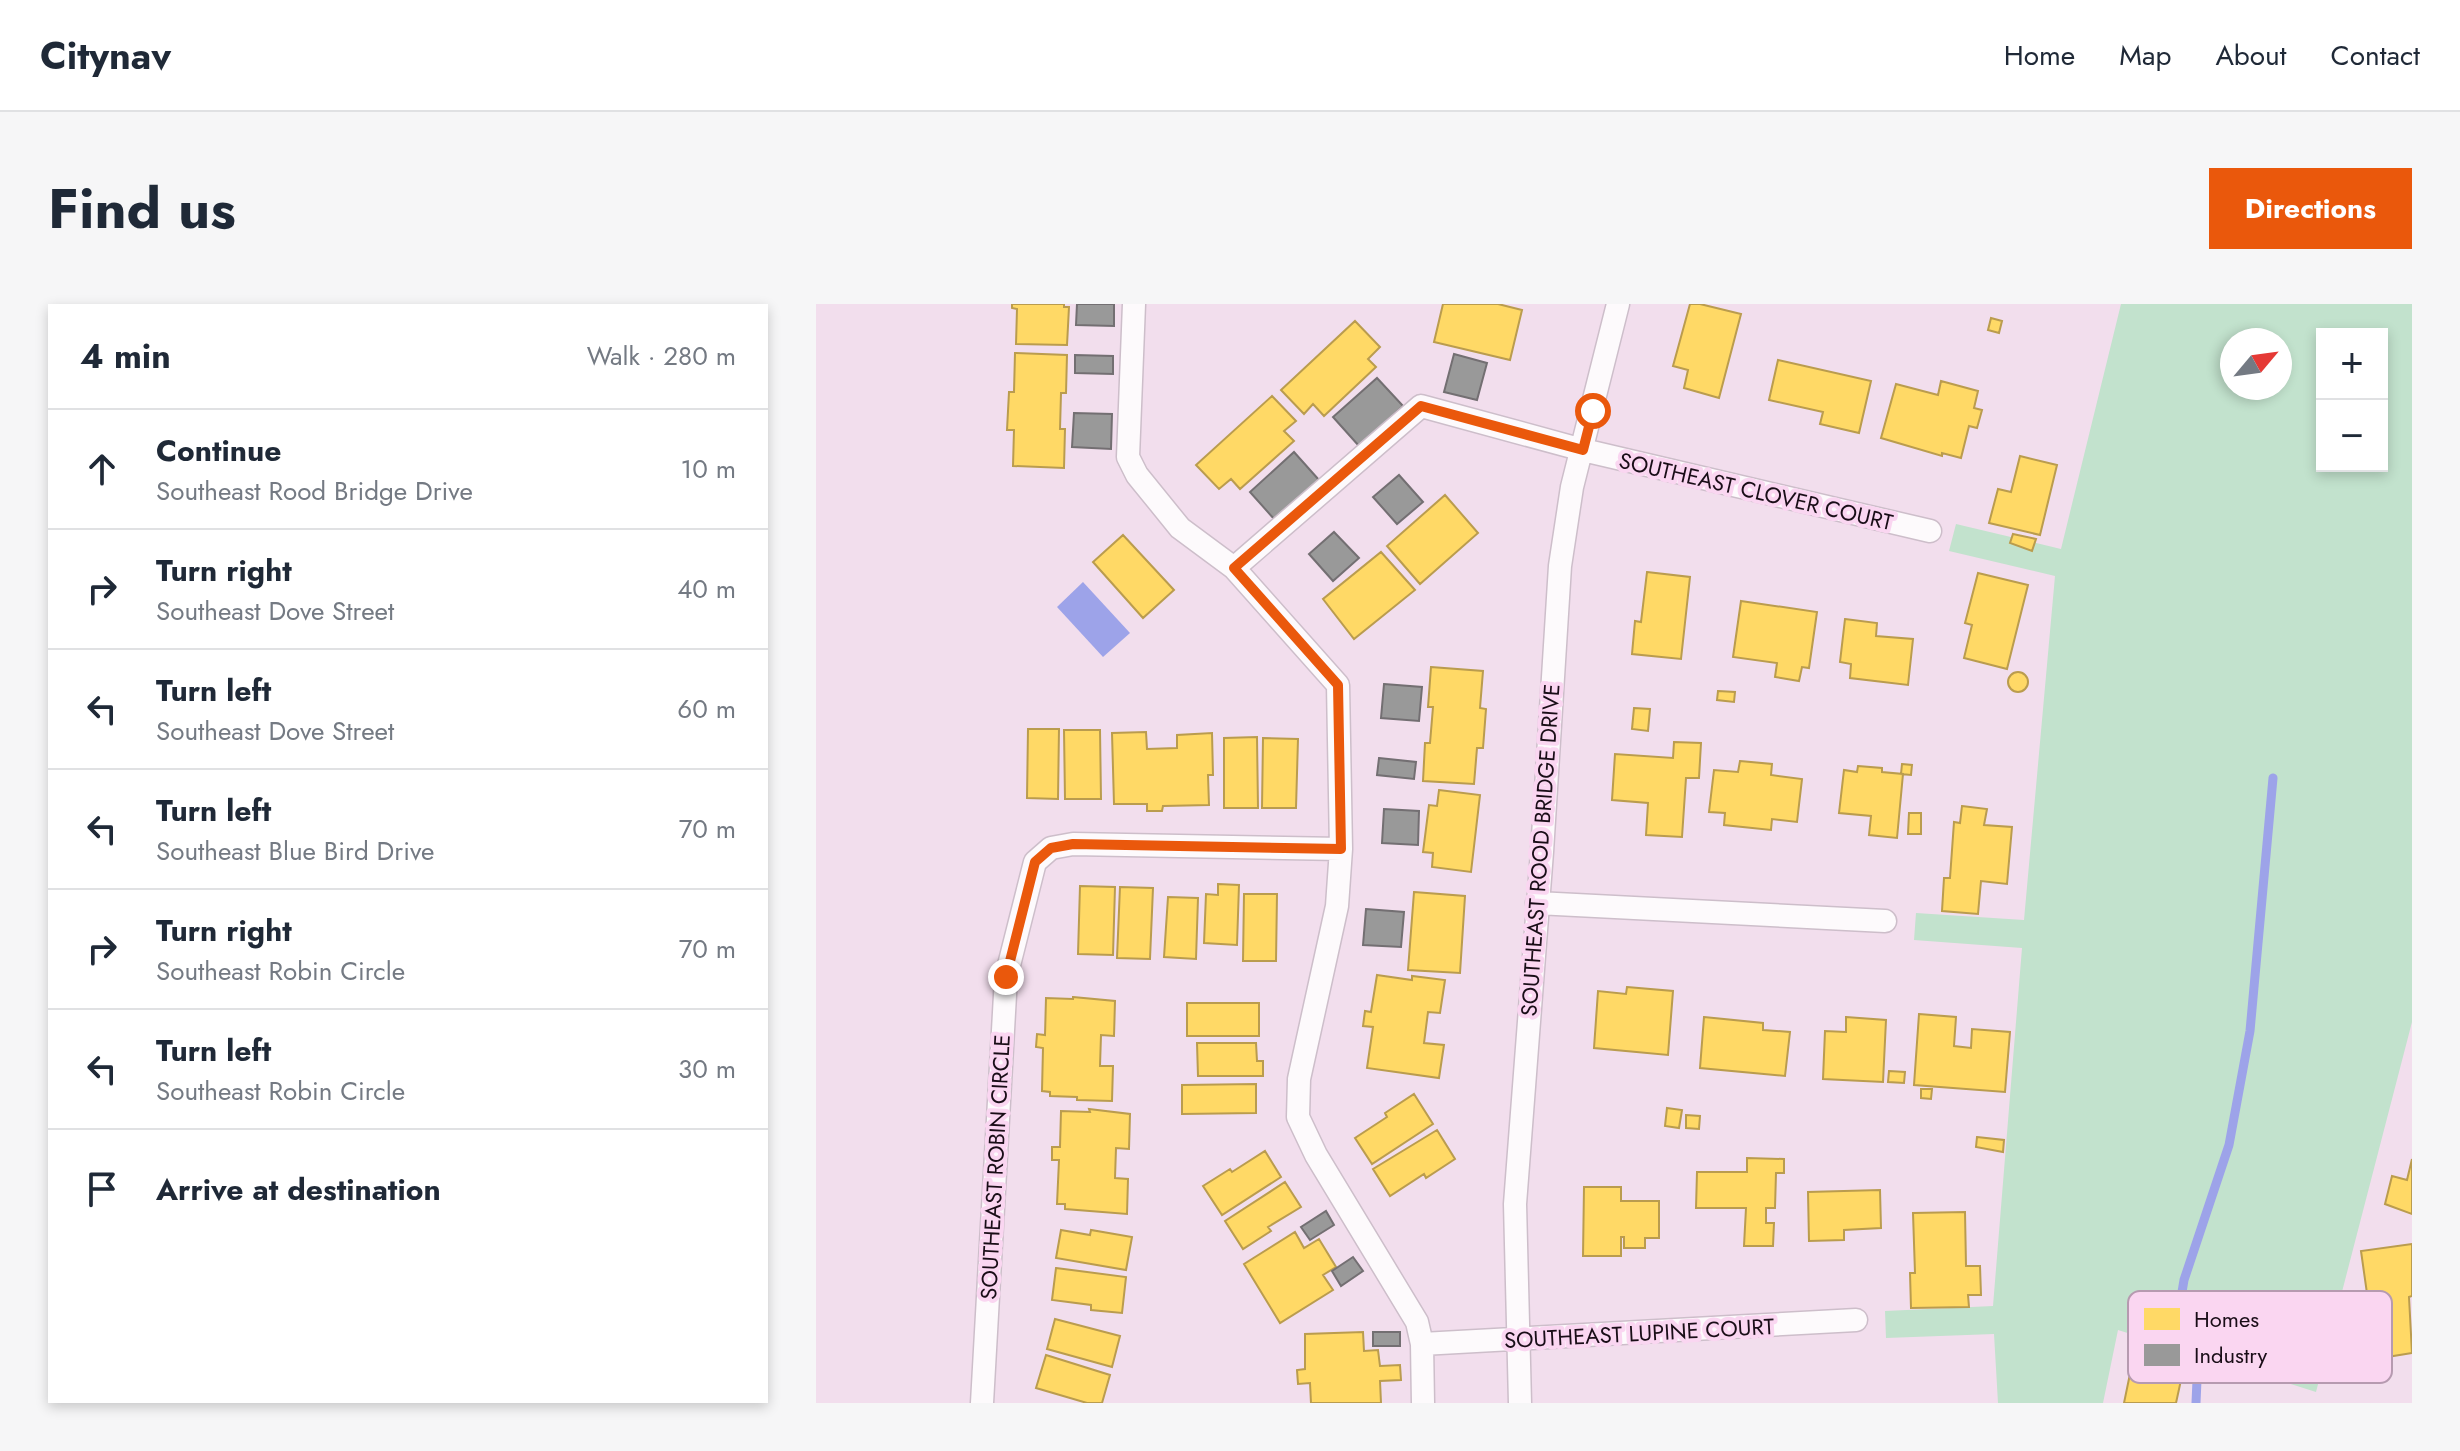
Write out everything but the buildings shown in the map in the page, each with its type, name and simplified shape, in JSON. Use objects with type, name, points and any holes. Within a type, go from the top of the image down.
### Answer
[{"type":"street","points":[[1134,304],[1128,457],[1137,475],[1180,528],[1234,568],[1338,685],[1341,849],[1337,906],[1299,1079],[1298,1117],[1316,1155],[1417,1322],[1422,1344],[1423,1403]]},
{"type":"street","name":"SOUTHEAST ROOD BRIDGE DRIVE","points":[[1520,1403],[1515,1204],[1560,566],[1572,487],[1618,304]]},
{"type":"street","name":"SOUTHEAST CLOVER COURT","points":[[1234,568],[1421,406],[1583,450],[1930,531]]},
{"type":"street","name":"SOUTHEAST ROBIN CIRCLE","points":[[982,1403],[1006,977],[1035,862],[1051,848],[1073,844],[1341,849]]},
{"type":"street","points":[[1537,903],[1885,921]]},
{"type":"street","name":"SOUTHEAST LUPINE COURT","points":[[1422,1344],[1856,1320]]},
{"type":"green space","points":[[2121,304],[2412,304],[2412,1022],[2342,1291],[2128,1291],[2128,1333],[2118,1330],[2103,1403],[1998,1403],[1994,1334],[1886,1338],[1885,1311],[1993,1306],[2022,948],[1914,940],[1916,913],[2024,920],[2055,576],[1949,551],[1956,524],[2061,549]]},
{"type":"green space","points":[[2287,1383],[2318,1383],[2316,1392]]},
{"type":"water","points":[[1083,582],[1130,633],[1103,657],[1057,607]]},
{"type":"waterway","points":[[2182,1291],[2229,1145],[2250,1031],[2273,778]]},
{"type":"waterway","points":[[2196,1403],[2197,1383]]},
{"type":"route","points":[[1006,977],[1035,862],[1051,848],[1073,844],[1341,849],[1338,685],[1234,568],[1421,406],[1583,450],[1593,411]]}]
